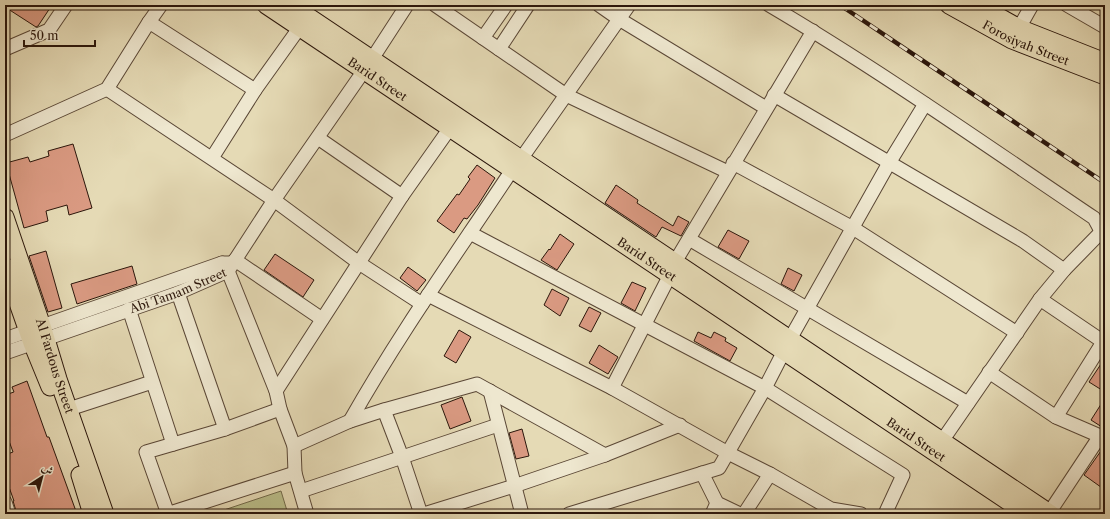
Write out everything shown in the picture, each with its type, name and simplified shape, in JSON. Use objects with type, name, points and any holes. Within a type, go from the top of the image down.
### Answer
[{"type":"main road","name":"Barid Street","points":[[266,5],[300,27],[368,65],[517,164],[937,446],[1027,514]]},
{"type":"main road","name":"Barid Street","points":[[291,5],[450,128],[517,164]]},
{"type":"main road","name":"Forosiyah Street","points":[[949,5],[1012,40],[1105,76]]},
{"type":"main road","name":"Forosiyah Street","points":[[978,5],[1019,28],[1105,62]]},
{"type":"main road","name":"Al Fardous Street","points":[[5,217],[51,389],[92,514]]},
{"type":"main road","name":"Al Fardous Street","points":[[5,266],[37,334],[69,409],[105,514]]},
{"type":"main road","name":"Barid Street","points":[[937,446],[1050,513]]},
{"type":"street","points":[[5,49],[49,30],[66,5]]},
{"type":"street","points":[[5,135],[107,89],[161,5]]},
{"type":"street","points":[[230,264],[368,65],[406,5]]},
{"type":"street","points":[[434,5],[566,95],[731,167],[853,228],[1017,333]]},
{"type":"street","points":[[483,38],[506,5]]},
{"type":"street","points":[[499,49],[528,5]]},
{"type":"street","points":[[599,5],[619,19],[766,108]]},
{"type":"street","points":[[350,421],[375,376],[425,300],[517,164],[629,5]]},
{"type":"street","points":[[769,5],[925,104],[1094,218],[1104,231],[1064,270],[1040,299],[937,446]]},
{"type":"street","points":[[1019,28],[1032,5]]},
{"type":"street","points":[[1067,5],[1105,27]]},
{"type":"street","points":[[149,22],[256,90]]},
{"type":"street","points":[[212,158],[256,90],[300,27]]},
{"type":"street","points":[[612,388],[672,268],[812,31]]},
{"type":"street","points":[[107,89],[274,200],[359,263],[425,300],[612,388],[831,509],[861,514]]},
{"type":"street","points":[[774,95],[1023,241],[1064,270]]},
{"type":"street","points":[[569,514],[719,468],[765,388],[787,345],[889,163],[925,104]]},
{"type":"street","points":[[276,391],[402,196],[450,128]]},
{"type":"street","points":[[318,138],[402,196]]},
{"type":"street","points":[[470,233],[765,388],[903,475],[885,514]]},
{"type":"street","points":[[689,239],[968,403]]},
{"type":"street","points":[[230,264],[322,319]]},
{"type":"street","points":[[230,264],[276,391],[280,409],[294,446],[295,474],[307,514]]},
{"type":"street","name":"Abi Tamam Street","points":[[5,339],[37,334],[129,309],[178,293],[230,264]]},
{"type":"street","name":"Abi Tamam Street","points":[[5,353],[37,334],[230,264]]},
{"type":"street","points":[[178,293],[225,429]]},
{"type":"street","points":[[1040,299],[1104,342],[1056,417]]},
{"type":"street","points":[[129,309],[173,444]]},
{"type":"street","points":[[989,372],[1056,417],[1103,438],[1050,513]]},
{"type":"street","points":[[69,409],[152,382]]},
{"type":"street","points":[[294,446],[350,421],[477,384],[605,455]]},
{"type":"street","points":[[490,391],[522,514]]},
{"type":"street","points":[[280,409],[225,429],[146,452],[168,514],[295,474]]},
{"type":"street","points":[[384,410],[402,457],[421,514]]},
{"type":"street","points":[[301,491],[498,425]]},
{"type":"street","points":[[424,514],[514,486],[605,455],[680,425]]},
{"type":"street","points":[[702,473],[714,508],[740,514]]},
{"type":"street","points":[[744,514],[770,474]]},
{"type":"street","points":[[5,502],[9,514]]},
{"type":"green space","points":[[281,491],[288,514],[212,514]]},
{"type":"building","points":[[5,5],[52,5],[36,27],[5,7]]},
{"type":"building","points":[[73,144],[92,208],[69,215],[67,205],[46,211],[48,221],[24,228],[6,163],[28,157],[30,162],[49,156],[48,151]]},
{"type":"building","points":[[477,165],[495,178],[478,205],[467,219],[464,218],[454,233],[437,221],[457,194],[459,195],[470,179],[468,177]]},
{"type":"building","points":[[616,185],[638,200],[637,203],[673,226],[678,216],[689,222],[681,236],[662,227],[656,237],[605,203]]},
{"type":"building","points":[[728,230],[749,241],[739,259],[718,247]]},
{"type":"building","points":[[560,234],[574,244],[557,270],[541,260],[549,249],[550,250]]},
{"type":"building","points":[[46,251],[62,308],[48,312],[29,256]]},
{"type":"building","points":[[275,254],[314,280],[303,297],[264,270]]},
{"type":"building","points":[[132,266],[137,284],[77,304],[71,284]]},
{"type":"building","points":[[408,267],[426,280],[417,291],[400,278]]},
{"type":"building","points":[[788,268],[802,275],[794,291],[781,284]]},
{"type":"building","points":[[632,282],[646,288],[635,311],[621,303]]},
{"type":"building","points":[[552,289],[569,298],[560,316],[544,305]]},
{"type":"building","points":[[589,307],[601,313],[591,332],[579,326]]},
{"type":"building","points":[[459,330],[471,337],[456,363],[444,356]]},
{"type":"building","points":[[698,332],[711,338],[714,332],[726,338],[725,341],[737,348],[730,361],[694,341]]},
{"type":"building","points":[[599,345],[618,357],[608,374],[589,363]]},
{"type":"building","points":[[1105,358],[1105,392],[1089,382]]},
{"type":"building","points":[[27,381],[77,514],[17,514],[5,476],[5,455],[13,452],[5,430],[5,395],[14,392],[12,387]]},
{"type":"building","points":[[462,397],[471,421],[450,429],[441,405]]},
{"type":"building","points":[[1105,398],[1105,429],[1091,420]]},
{"type":"building","points":[[522,429],[529,456],[516,459],[509,433]]},
{"type":"building","points":[[1103,448],[1105,448],[1105,490],[1084,475]]},
{"type":"railway","points":[[840,5],[1105,183]]}]
